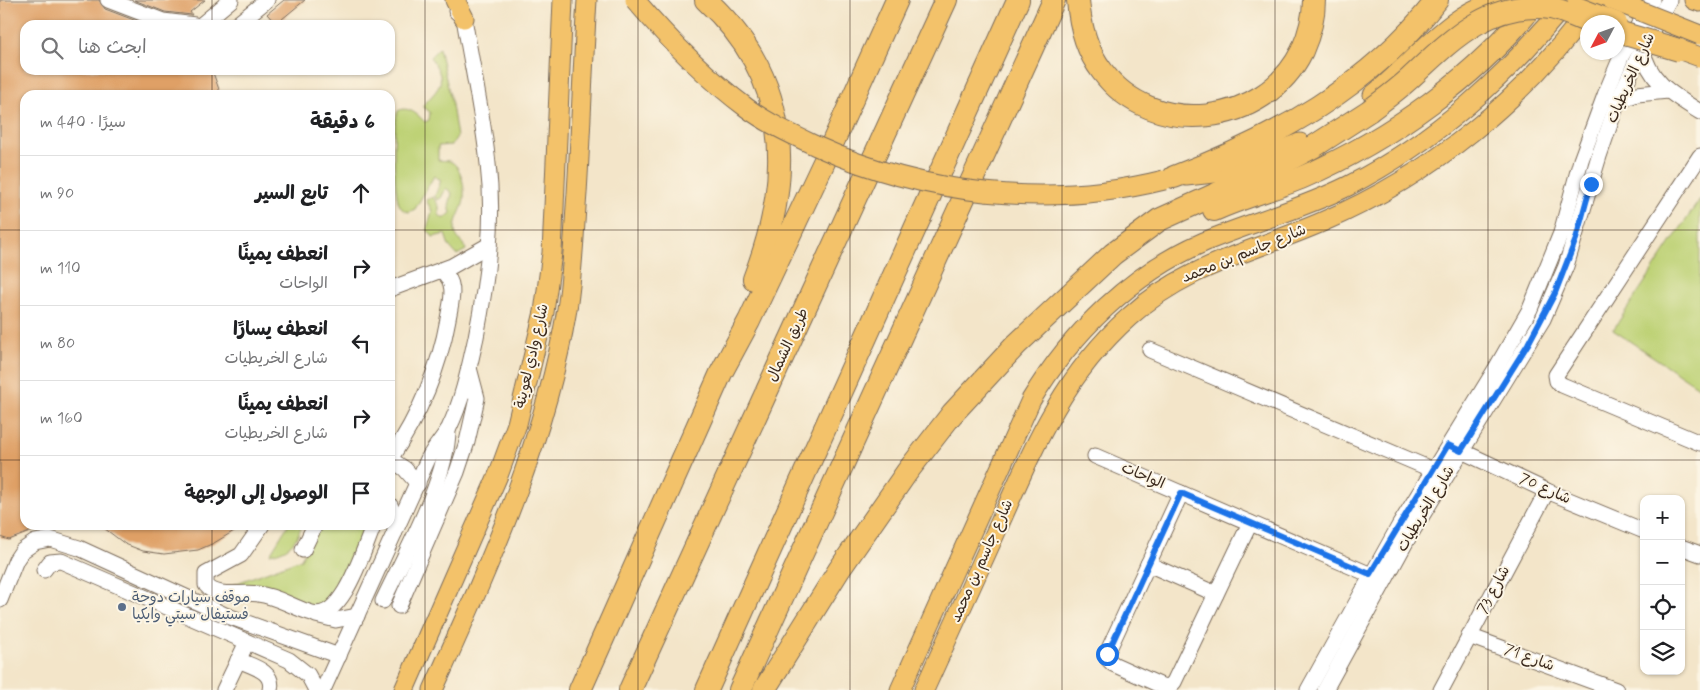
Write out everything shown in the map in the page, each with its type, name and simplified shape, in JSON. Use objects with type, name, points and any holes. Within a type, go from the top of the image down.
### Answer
[{"type":"highway","points":[[706,0],[735,31],[760,72],[776,122],[779,151],[777,205],[771,230],[721,373]]},
{"type":"highway","points":[[580,690],[721,373],[748,321],[831,146],[897,0]]},
{"type":"highway","name":"طريق الشمال","points":[[630,690],[946,0]]},
{"type":"highway","points":[[707,690],[1018,0]]},
{"type":"highway","points":[[740,690],[1054,0]]},
{"type":"highway","points":[[1078,0],[1084,38],[1102,71],[1117,88],[1151,110],[1168,115],[1193,117],[1217,115],[1236,110],[1254,102],[1280,82],[1290,72],[1306,41],[1312,23],[1314,0]]},
{"type":"highway","points":[[1169,179],[1216,161],[1282,130],[1338,94],[1370,70],[1403,39],[1437,0]]},
{"type":"highway","points":[[1076,288],[1148,242],[1176,227],[1224,206],[1302,177],[1344,157],[1394,128],[1421,110],[1481,60],[1537,0]]},
{"type":"highway","points":[[764,690],[839,570],[938,430],[991,369],[1114,254],[1159,220],[1265,172],[1313,147],[1366,107],[1406,81],[1460,32],[1490,14],[1509,8],[1540,7],[1552,8],[1580,18]]},
{"type":"highway","points":[[1625,34],[1679,50]]},
{"type":"main road","points":[[455,0],[464,9]]},
{"type":"main road","name":"شارع وادي لعوينة","points":[[404,690],[499,473],[517,424],[538,341],[552,253],[563,0]]},
{"type":"main road","name":"شارع وادي لعوينة","points":[[433,690],[497,546],[520,486],[557,359],[573,260],[587,0]]},
{"type":"main road","points":[[635,0],[689,60],[748,109],[802,139],[848,160],[893,175],[949,188],[1001,194],[1042,196],[1124,189],[1169,179],[1224,172],[1275,154],[1312,137],[1366,107],[1454,24],[1476,9],[1502,0]]},
{"type":"main road","points":[[1558,0],[1596,15]]},
{"type":"main road","name":"شارع جاسم بن محمد","points":[[900,690],[1031,400],[1057,361],[1092,321],[1126,289],[1179,255],[1236,229],[1326,196],[1399,156],[1469,104],[1500,76],[1532,43],[1568,0]]},
{"type":"main road","name":"شارع جاسم بن محمد","points":[[924,690],[1048,419],[1080,369],[1112,333],[1145,303],[1178,280],[1229,256],[1352,209],[1434,162],[1478,128],[1527,82],[1558,50],[1596,0]]},
{"type":"main road","points":[[1612,0],[1700,35]]},
{"type":"main road","points":[[1694,0],[1700,2]]},
{"type":"main road","points":[[1625,26],[1700,57]]},
{"type":"street","points":[[108,0],[159,20]]},
{"type":"street","points":[[207,20],[231,0]]},
{"type":"street","points":[[231,20],[255,0]]},
{"type":"street","points":[[242,20],[267,0]]},
{"type":"street","points":[[383,601],[439,476],[446,451],[448,430],[469,368],[486,281],[490,203],[488,165],[464,9],[447,0]]},
{"type":"street","name":"شارع الخريطيات","points":[[1308,690],[1454,448],[1514,338],[1541,283],[1561,233],[1581,160],[1602,101],[1621,57],[1652,0]]},
{"type":"street","name":"شارع الخريطيات","points":[[1325,690],[1377,578],[1433,470],[1454,448],[1528,344],[1555,293],[1576,239],[1599,156],[1618,101],[1642,48],[1669,0]]},
{"type":"street","points":[[1642,48],[1650,72],[1668,91],[1700,112]]},
{"type":"street","points":[[1618,101],[1642,93],[1668,91]]},
{"type":"street","points":[[1700,156],[1556,375],[1557,382],[1562,385],[1700,443]]},
{"type":"street","points":[[395,287],[441,270],[489,245]]},
{"type":"street","points":[[395,450],[420,407],[439,360],[452,295],[451,280],[441,270]]},
{"type":"street","points":[[1150,350],[1433,470]]},
{"type":"street","points":[[399,606],[457,472],[467,442],[477,398],[469,368]]},
{"type":"street","points":[[323,690],[431,454],[448,430]]},
{"type":"street","name":"شارع 70","points":[[1454,448],[1547,491],[1640,529]]},
{"type":"street","name":"الواحات","points":[[1094,456],[1377,578]]},
{"type":"street","points":[[395,462],[405,469],[418,484]]},
{"type":"street","name":"شارع 73","points":[[1441,690],[1547,491]]},
{"type":"street","points":[[1181,493],[1107,656],[1114,664],[1162,686],[1169,687],[1174,682],[1250,522]]},
{"type":"street","points":[[259,530],[248,548],[241,554],[206,574],[206,585],[214,592],[221,594],[241,592],[268,595],[323,618],[336,620],[357,616]]},
{"type":"street","points":[[305,530],[300,548],[312,530]]},
{"type":"street","points":[[313,614],[322,614],[339,603],[372,530]]},
{"type":"street","points":[[0,600],[16,560],[22,551],[35,542],[50,539],[79,548],[225,615],[339,656]]},
{"type":"street","points":[[1685,548],[1700,554]]},
{"type":"street","points":[[44,570],[50,562],[61,561],[247,642],[301,667],[316,690]]},
{"type":"street","points":[[1148,564],[1216,594]]},
{"type":"street","name":"شارع 71","points":[[1469,636],[1616,690]]},
{"type":"street","points":[[224,690],[247,642]]},
{"type":"street","points":[[238,660],[266,674],[271,683],[270,690]]},
{"type":"green space","points":[[439,48],[457,137],[451,145],[438,146],[438,160],[453,163],[462,178],[464,200],[455,230],[456,236],[466,250],[457,255],[449,246],[445,234],[433,237],[427,229],[432,211],[426,200],[433,197],[439,206],[439,215],[444,219],[451,213],[449,206],[452,193],[446,188],[441,198],[437,200],[435,196],[441,180],[434,176],[415,209],[409,212],[400,206],[396,188],[396,118],[398,111],[405,109],[416,114],[425,122],[429,120],[430,112],[422,106],[434,94],[440,83],[439,72],[430,57]]},
{"type":"green space","points":[[1700,199],[1700,388],[1613,330]]},
{"type":"green space","points":[[285,530],[300,530],[291,545],[270,554]]},
{"type":"green space","points":[[316,530],[365,530],[337,595],[322,610],[221,589],[301,559]]},
{"type":"building","points":[[0,0],[99,0],[105,9],[134,20],[20,20],[20,75],[214,75],[219,90],[20,90],[20,530],[35,530],[9,540],[0,537]]},
{"type":"building","points":[[134,0],[205,0],[190,12],[192,15],[165,12]]},
{"type":"building","points":[[284,0],[305,0],[281,20],[272,20],[267,14]]},
{"type":"building","points":[[107,530],[236,530],[198,550],[164,554],[143,551],[125,544]]},
{"type":"place","name":"موقف سيارات دوحة فستيفال سيتي وايكيا","points":[[122,607]]},
{"type":"route","points":[[1107,654],[1181,493],[1370,574],[1448,445],[1461,451],[1528,344],[1555,293],[1566,266],[1576,239],[1591,184]]}]
